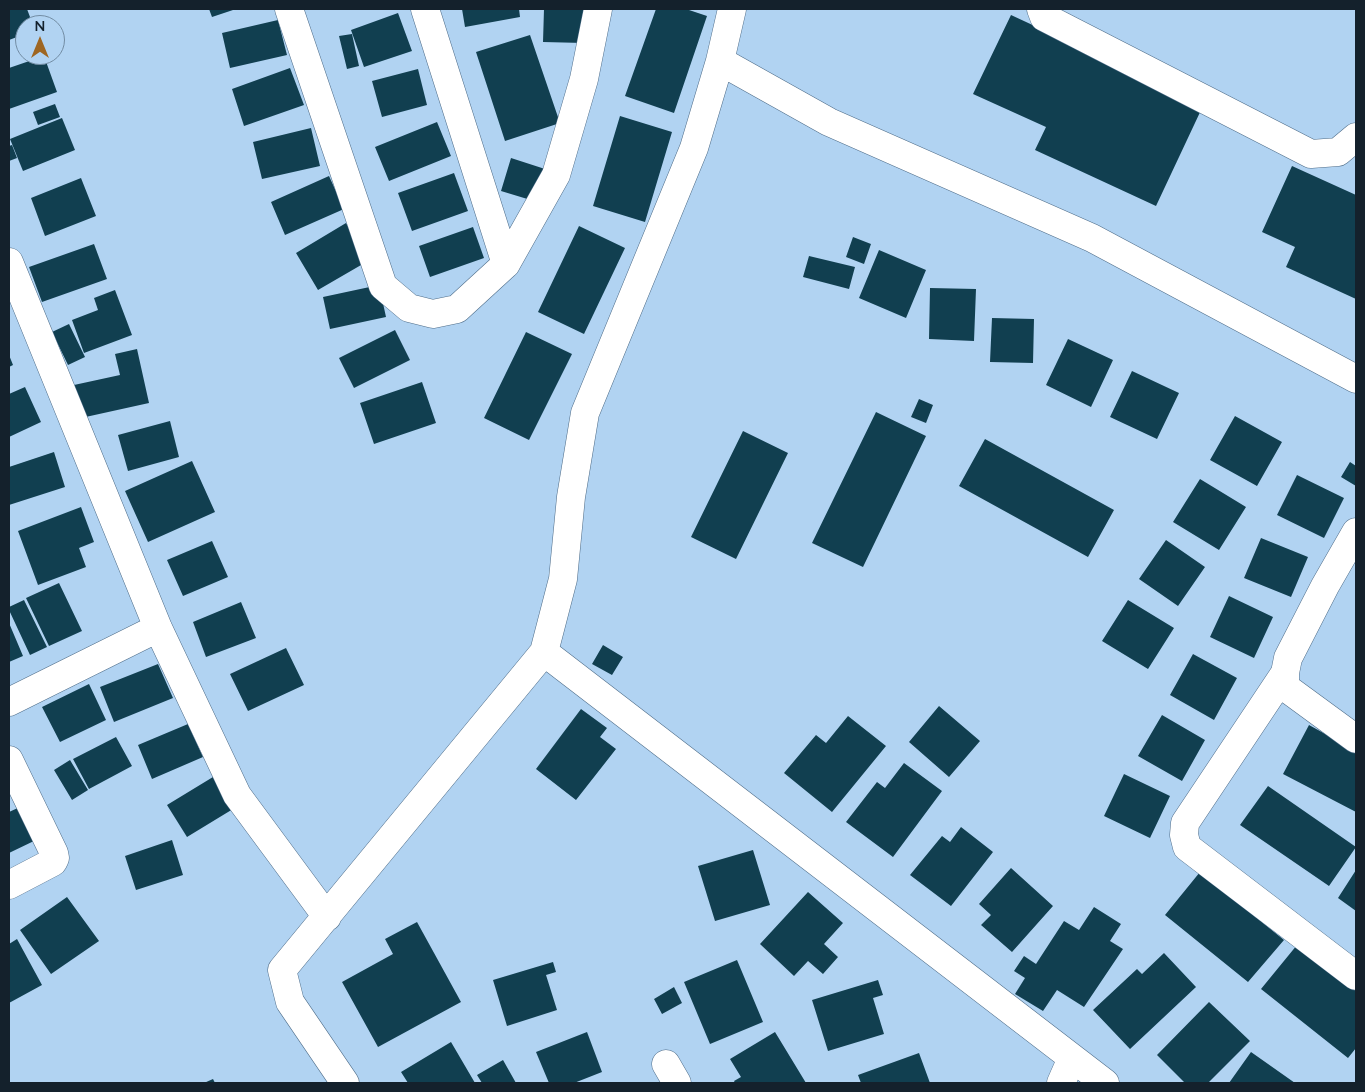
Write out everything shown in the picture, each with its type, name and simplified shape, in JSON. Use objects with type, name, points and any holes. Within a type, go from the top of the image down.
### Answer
[{"type":"street","points":[[289,9],[383,286],[409,308],[433,314],[457,309],[506,264],[556,175],[584,79],[598,9]]},
{"type":"street","points":[[424,9],[506,264]]},
{"type":"street","points":[[343,1080],[290,1002],[282,970],[544,652],[562,579],[571,497],[585,413],[694,148],[720,61],[732,9]]},
{"type":"street","points":[[1041,9],[1044,17],[1312,154],[1338,152],[1356,137]]},
{"type":"street","points":[[720,61],[829,122],[1092,238],[1356,379]]},
{"type":"street","points":[[9,262],[158,628],[237,795],[327,917]]},
{"type":"street","points":[[1356,532],[1325,586],[1288,658],[1285,673],[1285,687],[1356,739]]},
{"type":"street","points":[[9,702],[158,628]]},
{"type":"street","points":[[544,652],[1104,1083]]},
{"type":"street","points":[[1285,673],[1185,823],[1184,835],[1187,847],[1356,976]]},
{"type":"street","points":[[9,760],[55,858],[53,862],[9,885]]},
{"type":"street","points":[[1061,1083],[1072,1058]]},
{"type":"building","points":[[9,9],[27,9],[29,15],[15,15],[15,38],[9,40]]},
{"type":"building","points":[[209,9],[236,9],[212,17]]},
{"type":"building","points":[[462,9],[519,9],[520,17],[465,27]]},
{"type":"building","points":[[544,9],[585,9],[584,43],[543,42]]},
{"type":"building","points":[[656,9],[686,9],[707,16],[674,113],[625,96]]},
{"type":"building","points":[[398,13],[412,51],[364,67],[351,30]]},
{"type":"building","points":[[1011,15],[1110,61],[1202,108],[1156,206],[1035,150],[1046,127],[973,94]]},
{"type":"building","points":[[278,20],[287,55],[230,68],[222,33]]},
{"type":"building","points":[[352,34],[359,66],[347,69],[339,36]]},
{"type":"building","points":[[530,35],[560,123],[505,141],[476,52]]},
{"type":"building","points":[[18,65],[47,65],[57,92],[9,109],[9,68]]},
{"type":"building","points":[[290,68],[304,105],[244,126],[232,89]]},
{"type":"building","points":[[418,69],[427,105],[382,117],[372,81]]},
{"type":"building","points":[[55,104],[60,117],[38,125],[33,112]]},
{"type":"building","points":[[620,116],[672,132],[645,222],[593,206]]},
{"type":"building","points":[[62,118],[75,150],[23,171],[10,139]]},
{"type":"building","points":[[437,122],[451,156],[389,181],[375,147]]},
{"type":"building","points":[[311,128],[320,166],[262,179],[253,142]]},
{"type":"building","points":[[12,145],[17,158],[9,161],[9,146]]},
{"type":"building","points":[[511,158],[545,169],[534,201],[501,191]]},
{"type":"building","points":[[1292,166],[1356,195],[1356,299],[1286,267],[1295,247],[1262,232]]},
{"type":"building","points":[[454,173],[468,211],[412,231],[398,193]]},
{"type":"building","points":[[329,176],[344,209],[285,235],[271,202]]},
{"type":"building","points":[[81,178],[96,216],[45,236],[31,198]]},
{"type":"building","points":[[346,223],[368,261],[318,290],[296,253]]},
{"type":"building","points":[[579,226],[625,248],[584,334],[538,312]]},
{"type":"building","points":[[473,227],[484,258],[430,277],[419,246]]},
{"type":"building","points":[[853,237],[871,244],[864,264],[846,257]]},
{"type":"building","points":[[94,244],[107,279],[42,302],[29,267]]},
{"type":"building","points":[[879,250],[926,270],[906,318],[859,298]]},
{"type":"building","points":[[809,256],[855,267],[849,289],[803,277]]},
{"type":"building","points":[[379,285],[386,317],[330,329],[323,297]]},
{"type":"building","points":[[930,288],[976,289],[974,341],[929,339]]},
{"type":"building","points":[[115,290],[132,335],[84,353],[72,320],[98,310],[94,298]]},
{"type":"building","points":[[992,318],[1034,319],[1033,363],[990,362]]},
{"type":"building","points":[[69,324],[85,357],[68,365],[52,332]]},
{"type":"building","points":[[395,330],[410,360],[354,388],[339,358]]},
{"type":"building","points":[[526,332],[572,354],[529,440],[484,418]]},
{"type":"building","points":[[1068,339],[1113,360],[1091,407],[1046,385]]},
{"type":"building","points":[[137,349],[149,403],[81,418],[74,385],[120,375],[115,354]]},
{"type":"building","points":[[9,355],[13,365],[9,367]]},
{"type":"building","points":[[1132,371],[1179,393],[1157,439],[1110,417]]},
{"type":"building","points":[[422,382],[436,423],[374,444],[360,403]]},
{"type":"building","points":[[25,387],[41,422],[9,437],[9,394]]},
{"type":"building","points":[[919,399],[933,405],[926,423],[911,417]]},
{"type":"building","points":[[876,412],[926,436],[863,567],[812,543]]},
{"type":"building","points":[[1235,416],[1282,442],[1257,486],[1210,460]]},
{"type":"building","points":[[170,421],[179,457],[128,471],[118,435]]},
{"type":"building","points":[[743,431],[788,453],[736,559],[691,537]]},
{"type":"building","points":[[985,439],[1114,510],[1088,557],[959,486]]},
{"type":"building","points":[[54,452],[65,487],[9,505],[9,467]]},
{"type":"building","points":[[192,461],[215,512],[148,542],[125,491]]},
{"type":"building","points":[[1350,462],[1356,466],[1356,486],[1341,477]]},
{"type":"building","points":[[1297,475],[1344,498],[1324,538],[1277,515]]},
{"type":"building","points":[[1200,479],[1246,507],[1219,550],[1173,522]]},
{"type":"building","points":[[81,507],[94,542],[79,548],[86,567],[38,585],[18,531]]},
{"type":"building","points":[[1261,538],[1308,557],[1291,597],[1244,578]]},
{"type":"building","points":[[1166,540],[1205,567],[1178,606],[1139,579]]},
{"type":"building","points":[[212,541],[228,577],[183,596],[167,560]]},
{"type":"building","points":[[59,583],[82,631],[49,646],[26,598]]},
{"type":"building","points":[[1229,596],[1273,617],[1254,658],[1210,637]]},
{"type":"building","points":[[24,600],[47,647],[30,655],[9,610],[9,607]]},
{"type":"building","points":[[1128,600],[1174,628],[1148,669],[1102,641]]},
{"type":"building","points":[[241,602],[256,638],[206,657],[193,622]]},
{"type":"building","points":[[9,623],[23,656],[9,662]]},
{"type":"building","points":[[603,645],[623,657],[612,675],[592,664]]},
{"type":"building","points":[[286,648],[304,685],[248,711],[230,674]]},
{"type":"building","points":[[1193,654],[1237,678],[1214,720],[1170,695]]},
{"type":"building","points":[[158,664],[173,698],[114,722],[100,687]]},
{"type":"building","points":[[89,684],[106,720],[60,742],[42,707]]},
{"type":"building","points":[[939,706],[980,741],[949,777],[909,742]]},
{"type":"building","points":[[581,709],[607,728],[600,737],[616,749],[576,800],[536,769]]},
{"type":"building","points":[[1162,715],[1205,740],[1182,781],[1138,756]]},
{"type":"building","points":[[848,716],[886,746],[832,812],[784,773],[816,735],[826,743]]},
{"type":"building","points":[[188,724],[203,757],[152,779],[138,745]]},
{"type":"building","points":[[1309,725],[1356,751],[1356,812],[1283,774]]},
{"type":"building","points":[[116,737],[132,766],[89,789],[73,759]]},
{"type":"building","points":[[70,760],[88,790],[72,800],[54,770]]},
{"type":"building","points":[[904,763],[942,791],[893,857],[846,822],[877,782],[885,788]]},
{"type":"building","points":[[1124,774],[1170,796],[1150,838],[1104,816]]},
{"type":"building","points":[[213,777],[233,809],[187,837],[167,805]]},
{"type":"building","points":[[1268,786],[1356,847],[1329,886],[1240,825]]},
{"type":"building","points":[[20,807],[36,840],[9,853],[9,812]]},
{"type":"building","points":[[961,827],[993,852],[951,906],[910,875],[942,836],[950,842]]},
{"type":"building","points":[[172,840],[183,875],[136,890],[125,856]]},
{"type":"building","points":[[753,850],[770,905],[715,921],[698,866]]},
{"type":"building","points":[[1011,868],[1053,906],[1012,952],[981,925],[991,915],[979,904]]},
{"type":"building","points":[[1356,870],[1356,911],[1338,898]]},
{"type":"building","points":[[1200,872],[1284,940],[1248,982],[1165,915]]},
{"type":"building","points":[[808,892],[843,923],[824,944],[838,957],[823,974],[808,961],[794,976],[760,944]]},
{"type":"building","points":[[67,897],[99,941],[51,974],[20,930]]},
{"type":"building","points":[[1094,907],[1121,924],[1110,941],[1123,949],[1084,1007],[1057,990],[1043,1011],[1015,994],[1025,978],[1014,971],[1024,956],[1036,964],[1064,921],[1079,930]]},
{"type":"building","points":[[417,922],[461,1002],[378,1047],[342,982],[393,954],[385,939]]},
{"type":"building","points":[[17,939],[42,985],[9,1003],[9,944]]},
{"type":"building","points":[[1297,945],[1356,991],[1356,1048],[1348,1058],[1261,989]]},
{"type":"building","points":[[1164,953],[1196,987],[1130,1049],[1093,1010],[1137,969],[1142,974]]},
{"type":"building","points":[[737,960],[763,1022],[710,1044],[684,982]]},
{"type":"building","points":[[553,962],[556,972],[546,975],[557,1010],[507,1026],[493,980]]},
{"type":"building","points":[[878,980],[883,995],[873,998],[884,1034],[828,1051],[812,1000]]},
{"type":"building","points":[[674,987],[682,1003],[662,1014],[654,999]]},
{"type":"building","points":[[1209,1002],[1250,1041],[1208,1083],[1183,1083],[1157,1055]]},
{"type":"building","points":[[587,1032],[602,1072],[574,1083],[549,1083],[536,1052]]},
{"type":"building","points":[[775,1032],[806,1083],[735,1083],[734,1081],[741,1077],[730,1059]]},
{"type":"building","points":[[451,1042],[475,1083],[408,1083],[401,1072]]},
{"type":"building","points":[[1251,1052],[1295,1083],[1229,1083]]},
{"type":"building","points":[[919,1053],[930,1083],[861,1083],[858,1075]]},
{"type":"building","points":[[503,1060],[516,1083],[482,1083],[477,1075]]},
{"type":"building","points":[[213,1079],[215,1083],[204,1083]]}]
